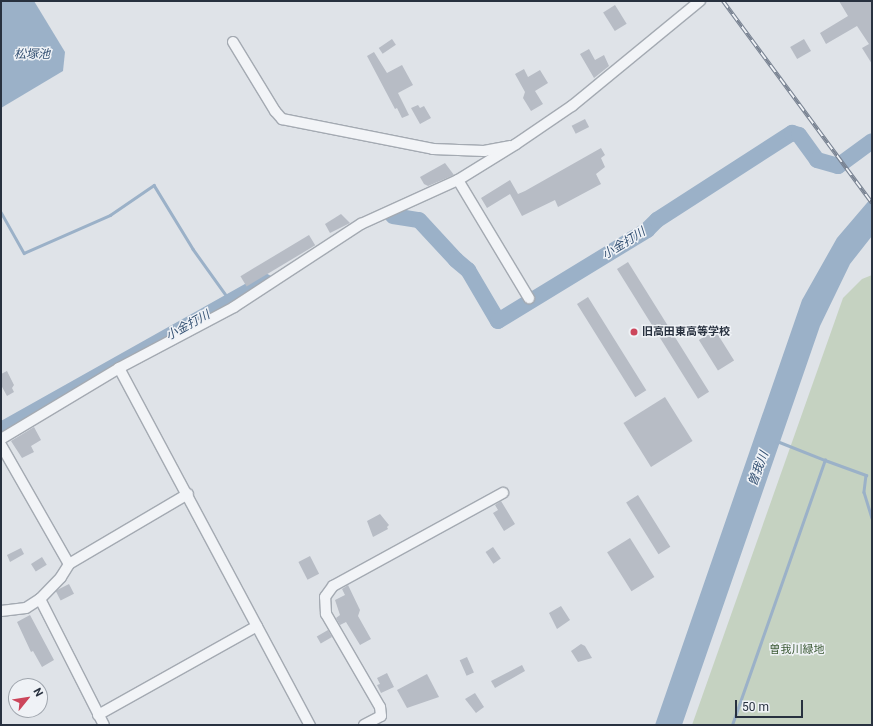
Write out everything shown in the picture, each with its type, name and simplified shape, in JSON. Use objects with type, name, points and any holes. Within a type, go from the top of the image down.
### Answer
[{"type":"street","points":[[1,439],[119,368],[234,307],[362,224],[458,180],[516,144],[572,106],[700,1]]},
{"type":"street","points":[[233,42],[274,111],[282,119],[432,149],[484,151],[516,144]]},
{"type":"street","points":[[458,180],[529,298]]},
{"type":"street","points":[[119,368],[188,494],[256,626],[310,725]]},
{"type":"street","points":[[1,445],[69,564]]},
{"type":"street","points":[[364,725],[381,716],[380,707],[326,614],[325,597],[333,586],[503,493]]},
{"type":"street","points":[[1,611],[26,608],[40,599],[61,577],[69,564],[188,494]]},
{"type":"street","points":[[40,599],[104,725]]},
{"type":"street","points":[[98,715],[256,626]]},
{"type":"green space","name":"曽我川緑地","points":[[872,275],[872,725],[692,725],[843,298],[862,279]]},
{"type":"water","name":"松塚池","points":[[1,1],[34,1],[65,52],[63,71],[1,108]]},
{"type":"water","name":"曽我川","points":[[872,197],[872,236],[850,264],[820,326],[682,725],[655,725],[802,300],[837,238]]},
{"type":"building","points":[[839,1],[872,1],[872,64],[862,48],[869,44],[857,26],[826,44],[820,33],[848,16]]},
{"type":"building","points":[[615,5],[627,24],[615,31],[603,12]]},
{"type":"building","points":[[392,39],[396,45],[383,54],[379,48]]},
{"type":"building","points":[[804,39],[811,51],[797,59],[790,47]]},
{"type":"building","points":[[589,49],[595,60],[604,55],[609,66],[594,78],[580,54]]},
{"type":"building","points":[[374,52],[387,73],[402,65],[413,85],[398,93],[409,115],[402,118],[397,108],[395,109],[367,56]]},
{"type":"building","points":[[524,69],[528,77],[540,70],[548,83],[535,91],[543,104],[531,111],[523,98],[525,92],[515,74]]},
{"type":"building","points":[[418,105],[420,108],[424,106],[431,118],[420,124],[411,108]]},
{"type":"building","points":[[585,119],[589,127],[576,134],[572,126]]},
{"type":"building","points":[[601,148],[605,155],[601,158],[605,167],[596,174],[601,184],[558,207],[555,200],[522,216],[510,194],[487,208],[481,198],[510,180],[518,194]]},
{"type":"building","points":[[445,163],[454,175],[428,186],[424,184],[420,177]]},
{"type":"building","points":[[341,214],[350,223],[330,233],[325,224]]},
{"type":"building","points":[[309,235],[315,245],[247,286],[240,276]]},
{"type":"building","points":[[628,262],[709,392],[698,399],[617,269]]},
{"type":"building","points":[[588,297],[646,390],[635,397],[577,304]]},
{"type":"building","points":[[715,330],[734,361],[718,371],[699,340]]},
{"type":"building","points":[[7,371],[14,385],[12,388],[14,392],[7,396],[1,385],[1,374]]},
{"type":"building","points":[[665,397],[693,441],[651,467],[623,423]]},
{"type":"building","points":[[34,427],[41,440],[31,446],[34,452],[22,458],[11,441]]},
{"type":"building","points":[[638,495],[670,547],[658,554],[626,502]]},
{"type":"building","points":[[501,501],[515,524],[504,531],[493,513],[498,510],[495,505]]},
{"type":"building","points":[[380,514],[389,525],[387,527],[388,529],[373,537],[367,521]]},
{"type":"building","points":[[630,538],[654,577],[631,591],[607,552]]},
{"type":"building","points":[[493,547],[501,559],[493,564],[486,552]]},
{"type":"building","points":[[21,548],[24,554],[10,562],[7,555]]},
{"type":"building","points":[[310,556],[319,574],[307,580],[298,562]]},
{"type":"building","points":[[42,557],[47,565],[36,572],[31,564]]},
{"type":"building","points":[[69,584],[74,594],[61,601],[56,591]]},
{"type":"building","points":[[348,585],[360,610],[358,616],[371,639],[360,645],[346,622],[340,625],[336,618],[340,615],[335,600],[345,595],[342,589]]},
{"type":"building","points":[[561,606],[570,620],[557,629],[549,613]]},
{"type":"building","points":[[30,615],[54,660],[42,667],[33,651],[31,652],[17,622]]},
{"type":"building","points":[[328,630],[332,637],[321,643],[317,636]]},
{"type":"building","points":[[581,644],[585,646],[592,658],[578,662],[571,651]]},
{"type":"building","points":[[467,657],[474,673],[467,676],[460,660]]},
{"type":"building","points":[[522,665],[525,671],[495,688],[491,681]]},
{"type":"building","points":[[387,673],[394,687],[381,693],[377,685],[380,684],[377,678]]},
{"type":"building","points":[[427,674],[439,697],[407,708],[397,690]]},
{"type":"building","points":[[475,693],[484,707],[476,713],[465,699]]},
{"type":"waterway","name":"小金打川","points":[[393,216],[419,220],[456,260],[468,270],[498,321],[647,230],[657,220],[792,133],[799,135],[817,160],[838,166],[872,141]]},
{"type":"waterway","points":[[1,212],[24,253],[110,215],[154,185],[193,249],[231,302]]},
{"type":"waterway","name":"小金打川","points":[[1,430],[265,282]]},
{"type":"waterway","points":[[777,441],[825,460]]},
{"type":"waterway","points":[[732,725],[825,460],[866,475],[864,492],[872,518]]},
{"type":"railway","points":[[723,1],[872,203]]},
{"type":"place","name":"旧高田東高等学校","points":[[634,332]]}]
